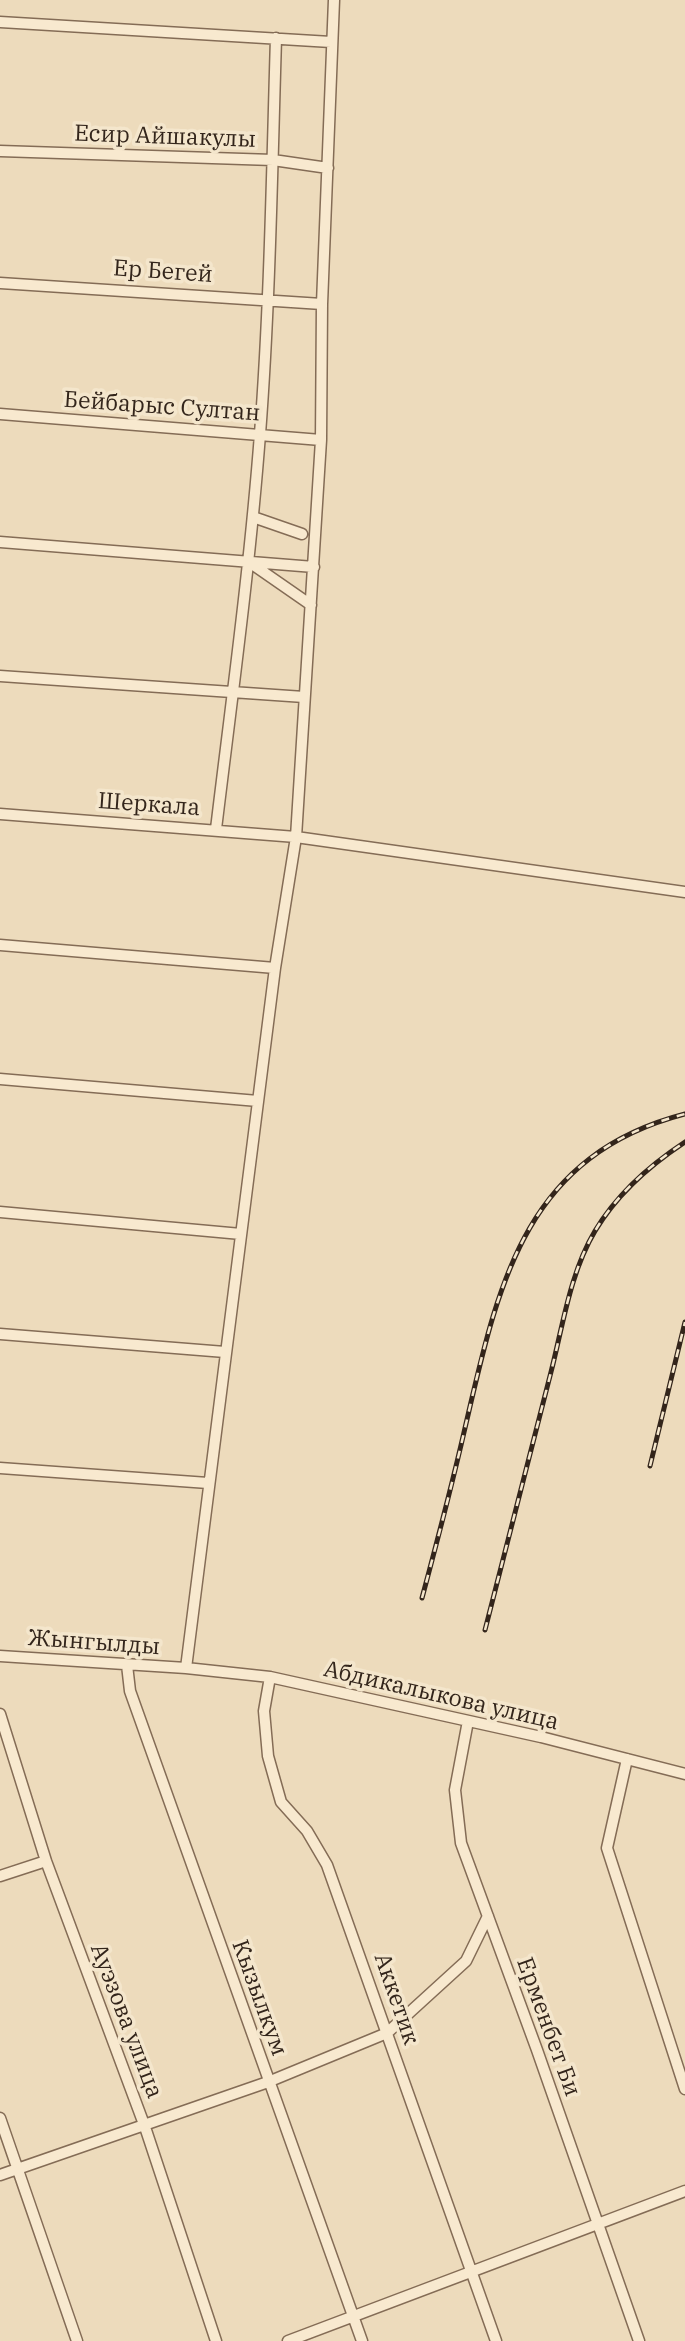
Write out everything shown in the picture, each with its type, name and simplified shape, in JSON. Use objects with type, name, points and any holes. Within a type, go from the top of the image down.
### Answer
[{"type":"street","points":[[186,1668],[275,968],[296,837],[321,440],[334,0]]},
{"type":"street","points":[[0,22],[331,42]]},
{"type":"street","points":[[216,829],[253,517],[260,433],[268,299],[276,38]]},
{"type":"street","name":"Есир Айшакулы","points":[[0,151],[273,160],[328,168]]},
{"type":"street","name":"Ер Бегей","points":[[0,282],[323,304]]},
{"type":"street","name":"Бейбарыс Султан","points":[[0,414],[321,440]]},
{"type":"street","points":[[253,517],[302,534]]},
{"type":"street","points":[[0,542],[314,567]]},
{"type":"street","points":[[248,561],[311,605]]},
{"type":"street","points":[[0,676],[304,697]]},
{"type":"street","name":"Шеркала","points":[[0,814],[296,837],[685,892]]},
{"type":"street","points":[[0,946],[275,968]]},
{"type":"street","points":[[0,1079],[258,1101]]},
{"type":"street","points":[[0,1212],[241,1234]]},
{"type":"street","points":[[0,1334],[225,1352]]},
{"type":"street","points":[[0,1468],[208,1483]]},
{"type":"street","name":"Жынгылды","points":[[0,1656],[186,1668]]},
{"type":"street","name":"Кызылкум","points":[[127,1665],[130,1691],[362,2341]]},
{"type":"street","name":"Абдикалыкова улица","points":[[186,1668],[270,1677],[468,1721],[685,1774]]},
{"type":"street","name":"Аккетик","points":[[270,1677],[264,1711],[266,1734],[268,1756],[281,1802],[307,1831],[327,1865],[496,2341]]},
{"type":"street","name":"Ауэзова улица","points":[[0,1714],[46,1861],[145,2127],[216,2341]]},
{"type":"street","name":"Ерменбет Би","points":[[468,1721],[455,1790],[460,1843],[639,2341]]},
{"type":"street","points":[[627,1759],[607,1848],[685,2089]]},
{"type":"street","points":[[0,1876],[46,1861]]},
{"type":"street","points":[[0,2175],[145,2127],[268,2082],[387,2033],[466,1961],[488,1916]]},
{"type":"street","points":[[0,2118],[77,2341]]},
{"type":"street","points":[[288,2341],[685,2191]]},
{"type":"railway","points":[[422,1598],[491,1325],[506,1277],[527,1233],[553,1194],[587,1161],[630,1134],[685,1114]]},
{"type":"railway","points":[[485,1630],[579,1264],[595,1231],[613,1205],[659,1160],[685,1142]]},
{"type":"railway","points":[[650,1466],[685,1322]]}]
